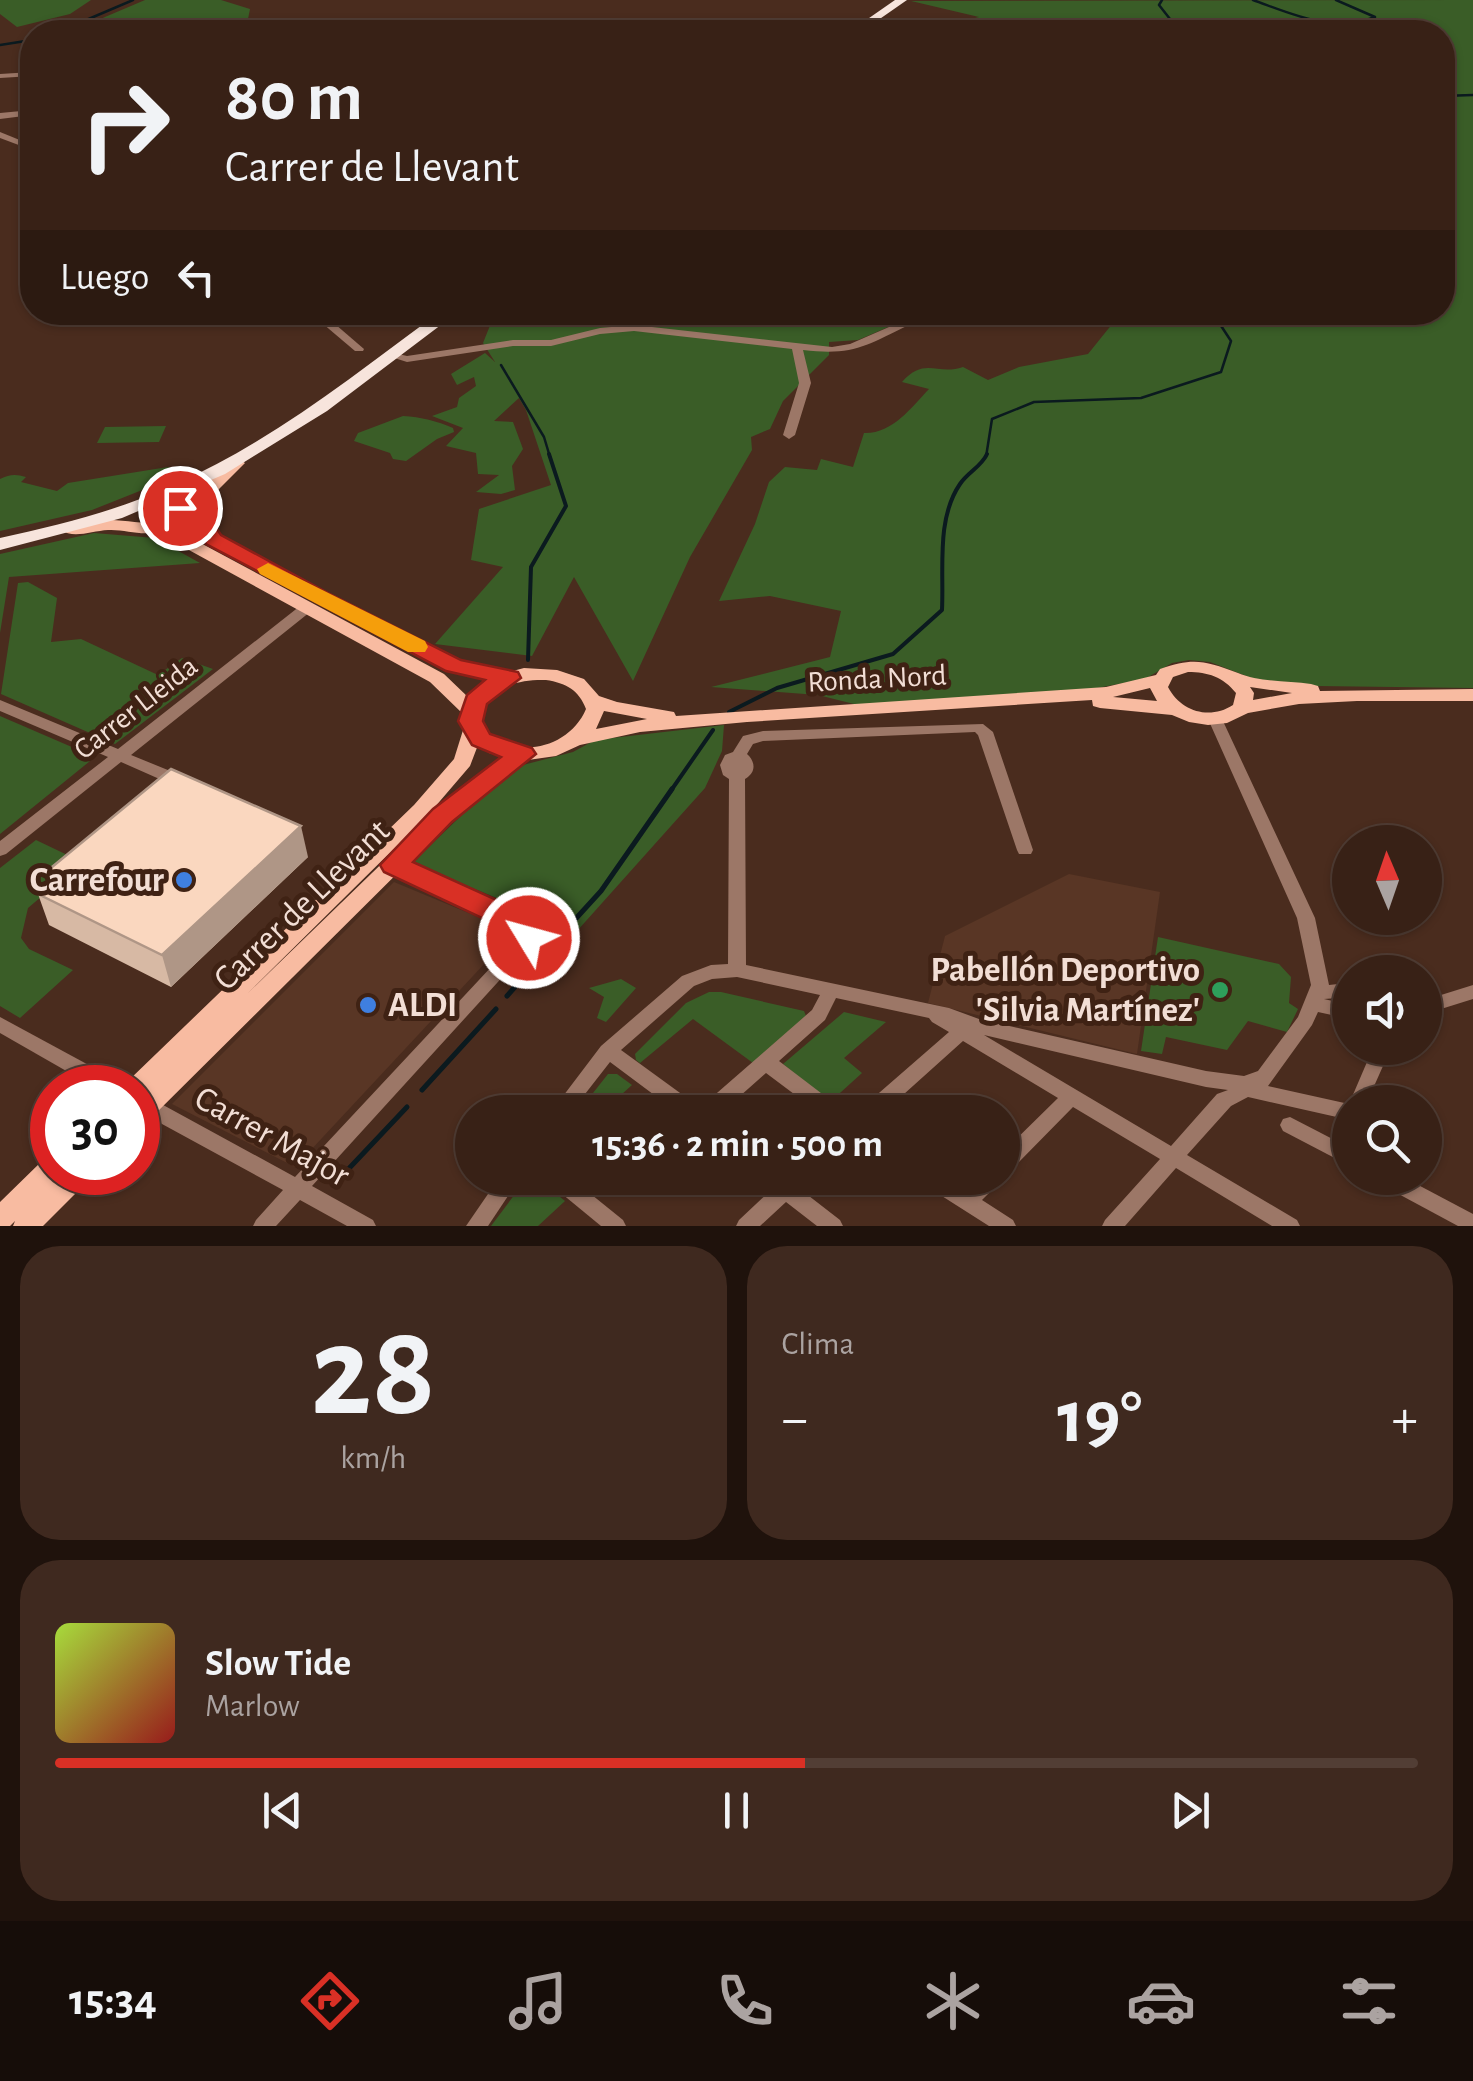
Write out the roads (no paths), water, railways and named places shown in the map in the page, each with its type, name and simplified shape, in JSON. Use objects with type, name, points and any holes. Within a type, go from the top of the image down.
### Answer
[{"type":"highway","points":[[872,20],[902,0]]},
{"type":"highway","points":[[0,541],[29,538],[142,505],[183,488],[261,446],[432,325]]},
{"type":"highway","points":[[0,541],[171,487],[244,449],[384,359]]},
{"type":"main road","points":[[200,518],[203,500],[213,483],[261,446]]},
{"type":"main road","points":[[150,529],[139,512],[142,505],[171,487]]},
{"type":"main road","points":[[114,508],[180,508]]},
{"type":"main road","points":[[180,508],[160,512],[156,522],[306,609],[437,678],[494,747],[523,754]]},
{"type":"main road","name":"Ronda Nord","points":[[180,508],[200,518],[213,540],[454,666],[510,678],[561,676],[582,686],[593,700],[639,714],[747,716]]},
{"type":"main road","points":[[29,538],[91,526],[150,529],[176,536]]},
{"type":"main road","name":"Ronda Nord","points":[[523,754],[640,726],[1106,693],[1161,680],[1174,668],[1198,666],[1234,679]]},
{"type":"main road","points":[[472,720],[484,692],[510,678]]},
{"type":"main road","points":[[1234,679],[1376,694]]},
{"type":"main road","points":[[1234,679],[1245,693],[1242,708]]},
{"type":"main road","points":[[1161,680],[1162,696],[1177,710]]},
{"type":"main road","points":[[1214,719],[1274,700],[1376,694],[1473,695]]},
{"type":"main road","points":[[575,740],[590,726],[595,709],[593,700]]},
{"type":"main road","name":"Ronda Nord","points":[[1010,702],[1110,702],[1214,719]]},
{"type":"main road","name":"Carrer de Llevant","points":[[160,1082],[421,810],[462,762],[472,720]]},
{"type":"main road","name":"Carrer de Llevant","points":[[160,1084],[443,816],[523,754]]},
{"type":"main road","points":[[0,1219],[30,1190]]},
{"type":"main road","points":[[26,1226],[57,1195]]},
{"type":"street","points":[[330,325],[359,349]]},
{"type":"street","points":[[384,359],[551,343],[600,331],[634,328],[730,336],[797,350],[852,347],[901,325]]},
{"type":"street","points":[[788,435],[805,383],[797,350]]},
{"type":"street","name":"Carrer Lleida","points":[[0,850],[306,609]]},
{"type":"street","points":[[0,704],[190,785]]},
{"type":"street","points":[[1112,1226],[1224,1100],[1256,1084],[1294,1039],[1315,999],[1319,972],[1306,918],[1214,719]]},
{"type":"street","points":[[737,970],[737,766],[748,740],[762,736],[978,727],[984,732],[1025,850]]},
{"type":"street","points":[[263,1226],[529,938],[528,927],[394,865]]},
{"type":"street","points":[[573,1095],[608,1051],[688,981],[711,972],[737,970],[934,1015],[967,1028],[1206,1079],[1256,1084],[1332,1107]]},
{"type":"street","points":[[1319,972],[1332,983]]},
{"type":"street","points":[[728,1095],[819,1015],[831,992]]},
{"type":"street","points":[[1442,1002],[1473,992]]},
{"type":"street","points":[[1315,999],[1332,995]]},
{"type":"street","points":[[1315,999],[1332,1005]]},
{"type":"street","points":[[0,1024],[72,1065]]},
{"type":"street","points":[[967,1028],[1071,1097],[1290,1226]]},
{"type":"street","points":[[890,1095],[967,1028]]},
{"type":"street","points":[[608,1051],[668,1095]]},
{"type":"street","points":[[766,1062],[808,1095]]},
{"type":"street","points":[[1206,1079],[1224,1100]]},
{"type":"street","points":[[1020,1148],[1071,1097]]},
{"type":"street","name":"Carrer Major","points":[[160,1114],[366,1226]]},
{"type":"street","points":[[1290,1125],[1332,1148]]},
{"type":"street","points":[[476,1226],[498,1195]]},
{"type":"street","points":[[579,1195],[616,1226]]},
{"type":"street","points":[[746,1226],[773,1195]]},
{"type":"street","points":[[799,1195],[832,1226]]},
{"type":"street","points":[[958,1195],[1006,1226]]},
{"type":"street","points":[[968,1201],[974,1195]]},
{"type":"street","points":[[1419,1195],[1473,1224]]},
{"type":"waterway","points":[[86,20],[133,0]]},
{"type":"waterway","points":[[1162,0],[1159,5],[1172,20]]},
{"type":"waterway","points":[[1253,0],[1316,20]]},
{"type":"waterway","points":[[1336,0],[1375,17],[1366,20]]},
{"type":"waterway","points":[[0,45],[20,42]]},
{"type":"waterway","points":[[1455,96],[1473,95]]},
{"type":"waterway","points":[[986,455],[992,419],[1034,402],[1141,398],[1221,372],[1231,341],[1221,325]]},
{"type":"waterway","points":[[501,365],[544,437],[550,457]]},
{"type":"waterway","points":[[528,660],[531,567],[566,506],[549,454]]},
{"type":"waterway","points":[[729,712],[777,688],[893,654],[942,610],[947,513],[960,484],[986,455]]},
{"type":"waterway","points":[[670,792],[713,730]]},
{"type":"waterway","points":[[570,925],[601,891],[672,789]]},
{"type":"waterway","points":[[507,996],[556,940]]},
{"type":"waterway","points":[[422,1090],[496,1009]]},
{"type":"waterway","points":[[339,1179],[407,1107]]},
{"type":"place","name":"Carrefour","points":[[184,880]]},
{"type":"place","name":"Pabellón Deportivo 'Silvia Martínez'","points":[[1220,990]]},
{"type":"place","name":"ALDI","points":[[368,1005]]}]
